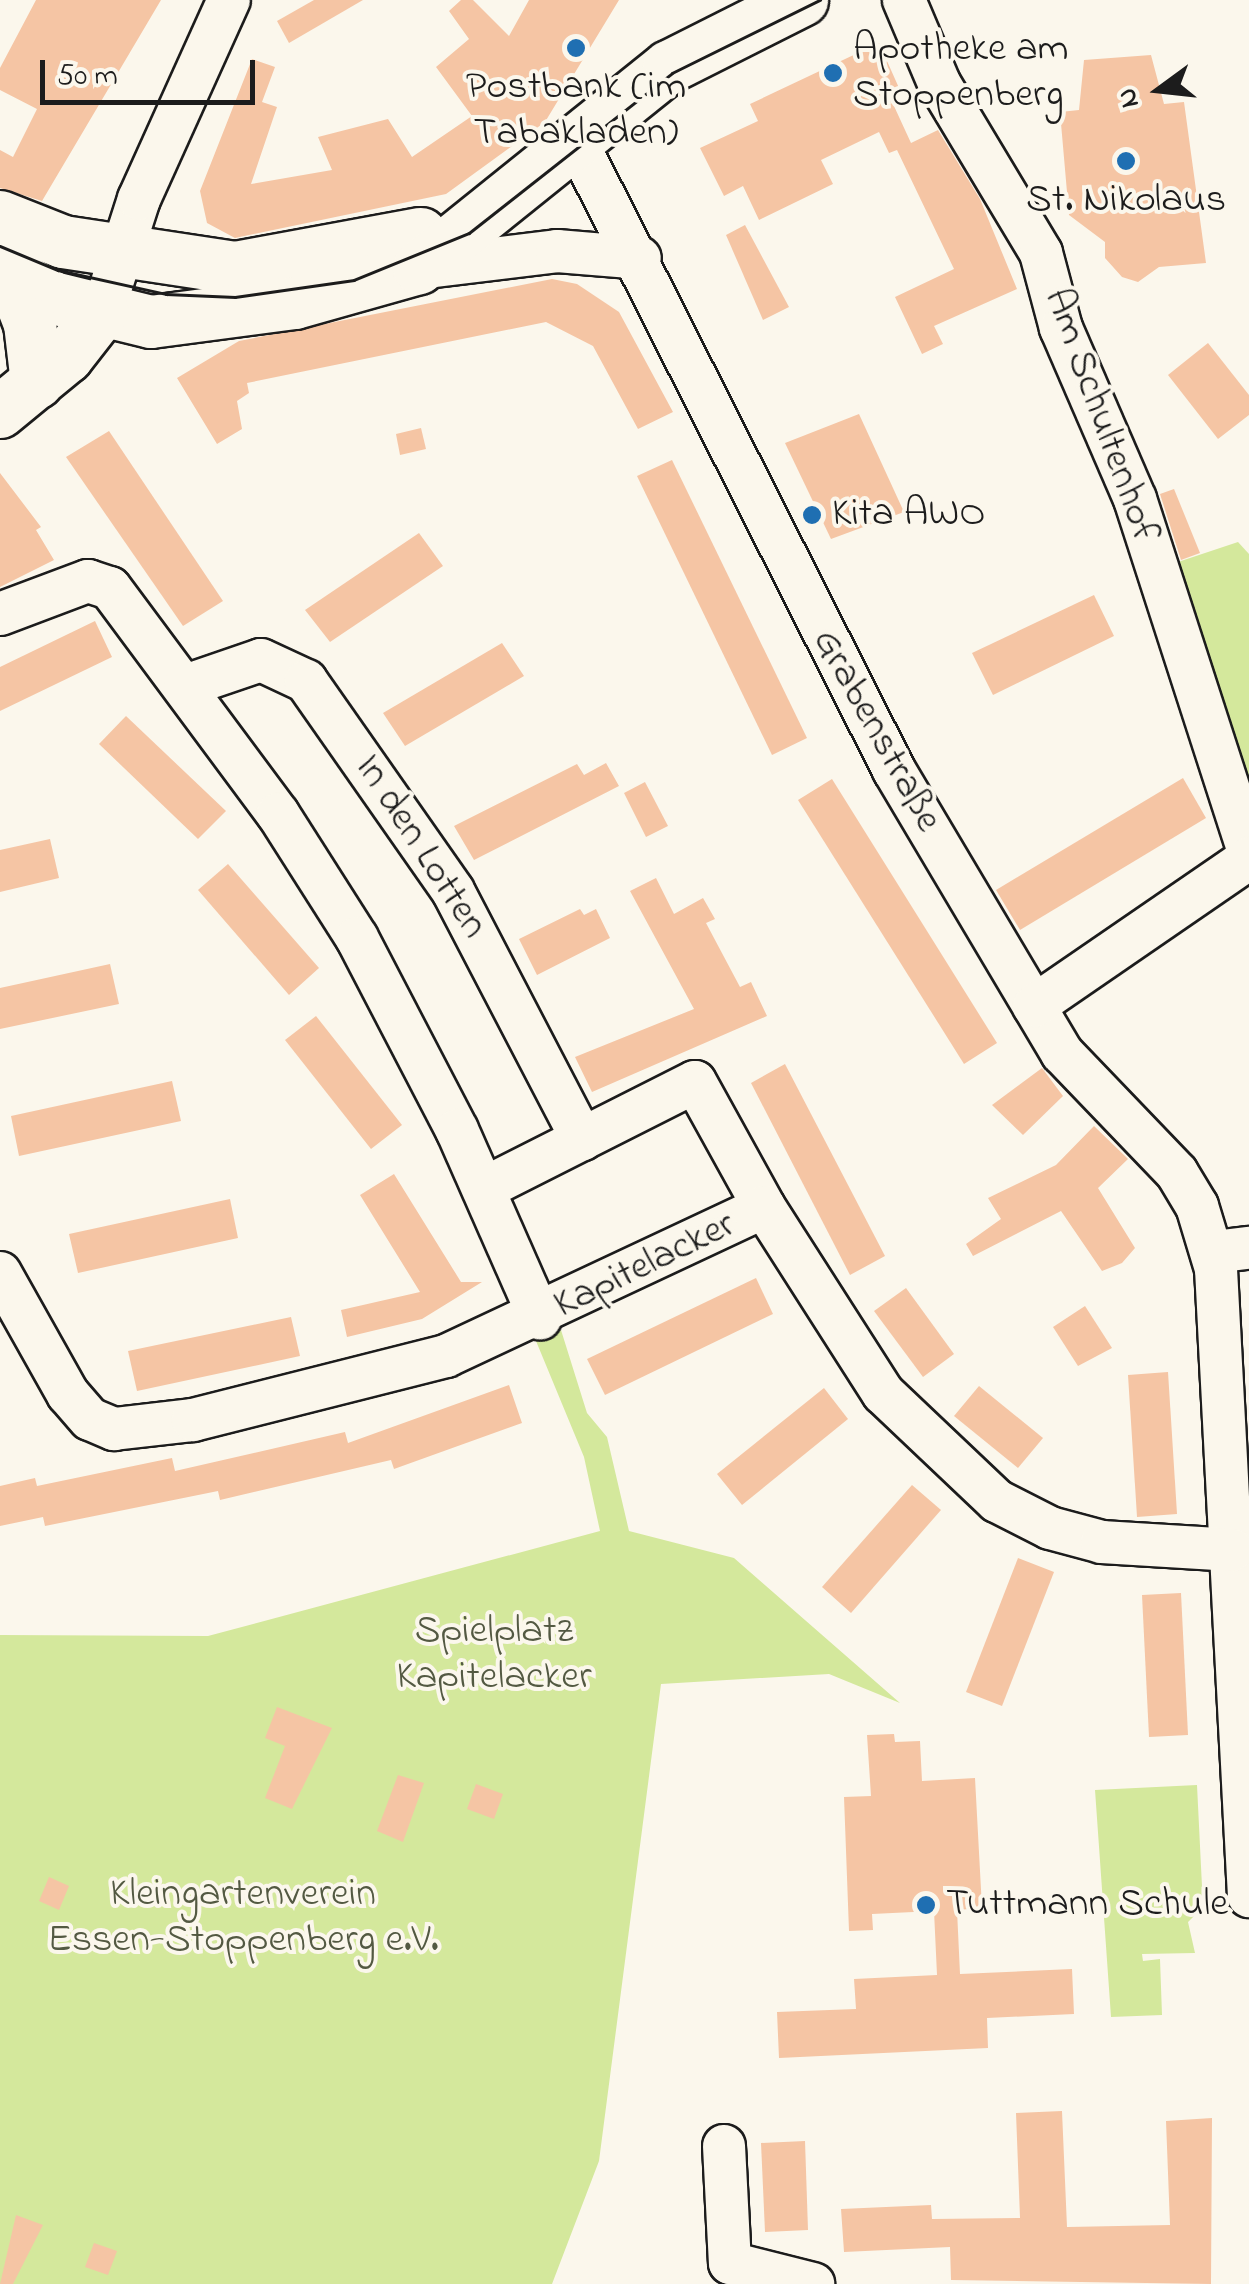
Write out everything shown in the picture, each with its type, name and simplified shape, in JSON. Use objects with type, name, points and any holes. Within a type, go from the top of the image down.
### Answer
[{"type":"main road","points":[[6,272],[102,311],[183,321],[295,303],[419,268],[670,67],[802,0]]},
{"type":"main road","points":[[0,216],[63,242],[236,268],[291,263],[485,216]]},
{"type":"main road","points":[[6,272],[30,324],[19,398]]},
{"type":"main road","points":[[19,398],[102,311]]},
{"type":"street","points":[[102,311],[126,254],[138,199],[228,0]]},
{"type":"street","name":"Am Schultenhof","points":[[904,0],[939,83],[1041,253],[1062,328],[1135,499],[1249,856],[1034,1006]]},
{"type":"street","name":"Grabenstraße","points":[[577,143],[640,258],[849,690],[1034,1006],[1062,1053],[1177,1173],[1232,1250]]},
{"type":"street","points":[[419,268],[558,251],[640,258]]},
{"type":"street","points":[[0,614],[100,580],[184,686],[358,938],[484,1188],[540,1318]]},
{"type":"street","name":"In den Lotten","points":[[184,686],[262,660],[306,680],[452,891],[582,1139]]},
{"type":"street","points":[[484,1188],[695,1082],[764,1207]]},
{"type":"street","name":"Kapitelacker","points":[[0,1273],[68,1394],[90,1419],[114,1429],[364,1382],[540,1318],[764,1207],[883,1393],[996,1501],[1050,1528],[1102,1542],[1233,1550]]},
{"type":"street","points":[[1232,1250],[1233,1550],[1249,1896]]},
{"type":"street","points":[[724,2146],[730,2263],[813,2284]]},
{"type":"green space","points":[[1238,542],[1249,554],[1249,833],[1166,566]]},
{"type":"green space","points":[[561,1330],[587,1413],[607,1437],[629,1531],[734,1558],[900,1703],[829,1674],[661,1684],[599,2161],[552,2284],[0,2284],[0,1635],[208,1636],[600,1531],[584,1457],[536,1341]]},
{"type":"green space","points":[[1197,1785],[1203,1907],[1188,1922],[1195,1953],[1142,1954],[1143,1961],[1160,1959],[1162,2015],[1111,2017],[1095,1790]]},
{"type":"building","points":[[36,0],[161,0],[42,201],[0,188],[0,150],[13,157],[37,109],[0,90],[0,68]]},
{"type":"building","points":[[314,0],[363,0],[289,43],[277,21]]},
{"type":"building","points":[[461,0],[473,0],[509,36],[529,0],[619,0],[545,122],[446,194],[235,238],[207,223],[200,191],[252,59],[275,67],[262,102],[277,107],[251,184],[332,170],[318,137],[388,119],[412,157],[472,116],[436,67],[469,39],[449,11]]},
{"type":"building","points":[[879,43],[899,88],[888,93],[911,143],[938,130],[980,199],[1017,289],[934,326],[943,344],[922,354],[895,297],[954,269],[897,150],[889,153],[879,132],[821,160],[833,184],[759,220],[743,186],[724,196],[700,148],[758,121],[750,104]]},
{"type":"building","name":"St. Nikolaus","points":[[1151,55],[1164,104],[1184,102],[1206,263],[1159,267],[1138,282],[1122,277],[1105,258],[1105,242],[1069,215],[1060,112],[1079,110],[1084,60]]},
{"type":"building","points":[[745,225],[789,307],[763,320],[726,235]]},
{"type":"building","points":[[552,279],[577,284],[619,312],[673,412],[638,429],[593,346],[546,322],[247,383],[249,393],[237,401],[242,429],[217,444],[177,378],[239,341]]},
{"type":"building","points":[[1208,343],[1249,395],[1249,415],[1218,439],[1168,375]]},
{"type":"building","points":[[859,414],[904,512],[831,539],[785,443]]},
{"type":"building","points":[[421,428],[426,449],[400,455],[396,434]]},
{"type":"building","points":[[109,431],[223,601],[183,626],[66,457]]},
{"type":"building","points":[[672,460],[807,738],[772,755],[637,476]]},
{"type":"building","points":[[0,473],[41,527],[36,530],[54,560],[0,587]]},
{"type":"building","points":[[1174,489],[1200,553],[1181,560],[1160,494]]},
{"type":"building","points":[[419,533],[443,566],[330,642],[305,610]]},
{"type":"building","points":[[1094,595],[1114,636],[993,695],[972,653]]},
{"type":"building","points":[[95,621],[112,657],[0,711],[0,667]]},
{"type":"building","points":[[502,643],[524,676],[405,746],[383,713]]},
{"type":"building","points":[[126,716],[226,811],[198,839],[99,744]]},
{"type":"building","points":[[606,763],[619,786],[474,860],[454,826],[577,764],[584,775]]},
{"type":"building","points":[[1183,778],[1206,818],[1020,930],[996,890]]},
{"type":"building","points":[[832,779],[997,1043],[964,1064],[798,800]]},
{"type":"building","points":[[645,782],[668,826],[646,837],[624,793]]},
{"type":"building","points":[[50,839],[59,878],[0,892],[0,850]]},
{"type":"building","points":[[228,864],[319,968],[289,995],[198,890]]},
{"type":"building","points":[[656,878],[674,914],[703,898],[715,919],[706,923],[740,987],[751,982],[767,1016],[592,1092],[575,1057],[694,1009],[630,891]]},
{"type":"building","points":[[580,909],[584,915],[596,909],[610,938],[537,975],[519,939]]},
{"type":"building","points":[[110,964],[119,1004],[0,1029],[0,988]]},
{"type":"building","points":[[316,1016],[402,1125],[371,1149],[285,1040]]},
{"type":"building","points":[[785,1064],[885,1256],[850,1275],[751,1083]]},
{"type":"building","points":[[1042,1068],[1063,1096],[1023,1135],[992,1105]]},
{"type":"building","points":[[172,1081],[181,1121],[19,1156],[11,1116]]},
{"type":"building","points":[[1094,1126],[1128,1159],[1098,1188],[1135,1248],[1122,1263],[1102,1271],[1061,1211],[973,1256],[966,1244],[1001,1219],[988,1198],[1056,1165]]},
{"type":"building","points":[[394,1174],[461,1282],[482,1282],[422,1319],[347,1337],[341,1310],[420,1292],[360,1195]]},
{"type":"building","points":[[230,1199],[238,1238],[78,1273],[69,1234]]},
{"type":"building","points":[[756,1278],[773,1314],[605,1395],[587,1359]]},
{"type":"building","points":[[906,1288],[954,1354],[923,1377],[874,1311]]},
{"type":"building","points":[[1085,1306],[1112,1348],[1078,1366],[1053,1327]]},
{"type":"building","points":[[291,1317],[300,1356],[137,1391],[128,1351]]},
{"type":"building","points":[[1168,1372],[1177,1514],[1137,1517],[1128,1375]]},
{"type":"building","points":[[509,1385],[522,1423],[394,1469],[391,1460],[220,1500],[218,1491],[45,1526],[43,1517],[0,1526],[0,1486],[35,1478],[37,1486],[172,1458],[175,1471],[345,1432],[348,1443]]},
{"type":"building","points":[[979,1386],[1043,1438],[1018,1468],[954,1416]]},
{"type":"building","points":[[824,1388],[848,1419],[742,1505],[717,1474]]},
{"type":"building","points":[[912,1485],[941,1510],[851,1613],[822,1587]]},
{"type":"building","points":[[1018,1558],[1054,1572],[1002,1706],[966,1692]]},
{"type":"building","points":[[1181,1593],[1188,1735],[1149,1737],[1142,1595]]},
{"type":"building","points":[[277,1707],[332,1728],[292,1809],[265,1798],[285,1746],[265,1738]]},
{"type":"building","points":[[894,1734],[895,1742],[920,1741],[922,1781],[975,1778],[982,1908],[957,1910],[960,1974],[1072,1969],[1074,2014],[987,2018],[988,2048],[779,2058],[777,2012],[856,2009],[854,1979],[937,1975],[934,1911],[872,1914],[873,1930],[849,1931],[844,1797],[871,1796],[867,1735]]},
{"type":"building","points":[[398,1775],[424,1783],[403,1842],[377,1831]]},
{"type":"building","points":[[476,1784],[503,1794],[494,1819],[467,1809]]},
{"type":"building","points":[[49,1877],[69,1886],[59,1910],[39,1901]]},
{"type":"building","points":[[1062,2111],[1067,2227],[1170,2225],[1166,2121],[1212,2118],[1211,2284],[951,2280],[950,2247],[844,2252],[841,2209],[931,2205],[932,2219],[1020,2218],[1016,2113]]},
{"type":"building","points":[[805,2141],[808,2230],[765,2232],[761,2143]]},
{"type":"building","points":[[16,2215],[43,2225],[13,2284],[0,2284]]},
{"type":"building","points":[[94,2243],[117,2251],[108,2275],[85,2267]]},
{"type":"tram line","points":[[0,246],[58,270],[166,294],[235,297],[354,280],[469,233],[672,73],[820,0]]},
{"type":"place","name":"Postbank (im Tabakladen)","points":[[576,48]]},
{"type":"place","name":"Apotheke am Stoppenberg","points":[[833,73]]},
{"type":"place","name":"St. Nikolaus","points":[[1126,161]]},
{"type":"place","name":"Kita AWO","points":[[812,515]]},
{"type":"place","name":"Tuttmann Schule","points":[[926,1905]]},
{"type":"park label","name":"Spielplatz Kapitelacker","points":[[494,1655]]},
{"type":"park label","name":"Kleingartenverein Essen-Stoppenberg e.V.","points":[[243,1918]]}]
